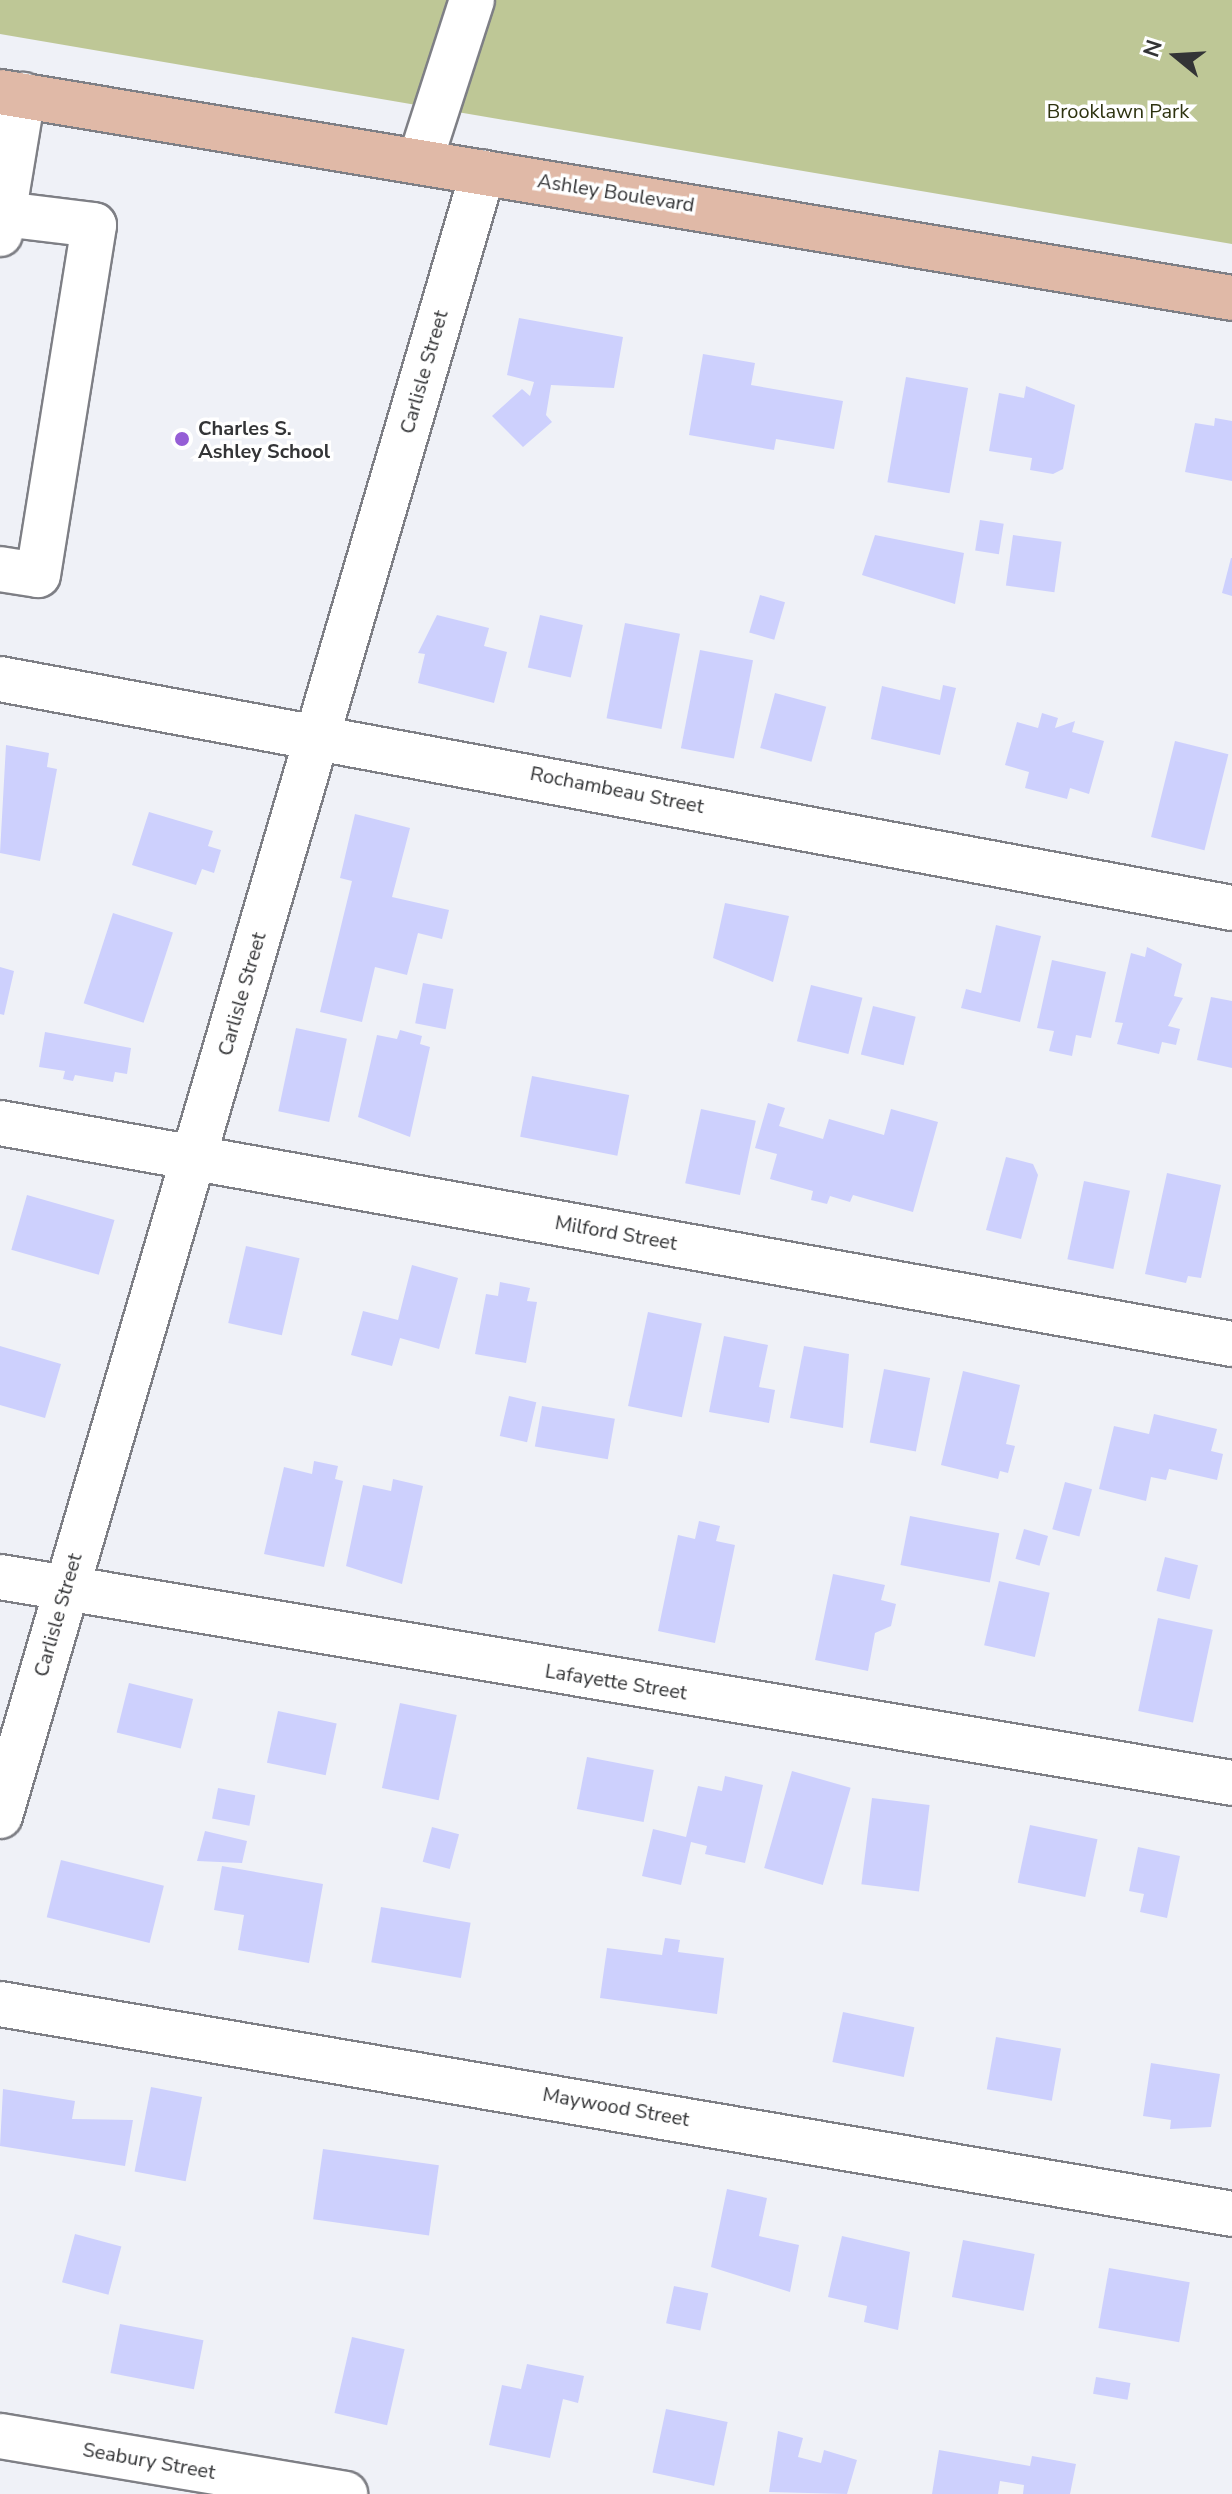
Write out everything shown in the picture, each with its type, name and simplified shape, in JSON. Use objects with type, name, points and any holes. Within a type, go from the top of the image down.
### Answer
[{"type":"main road","name":"Ashley Boulevard","points":[[12,94],[1232,298]]},
{"type":"street","points":[[420,161],[472,0]]},
{"type":"street","points":[[0,569],[38,575],[94,225],[2,224],[12,94]]},
{"type":"street","name":"Carlisle Street","points":[[0,1816],[483,172]]},
{"type":"street","name":"Rochambeau Street","points":[[0,679],[318,733],[1232,908]]},
{"type":"street","name":"Milford Street","points":[[0,1123],[1232,1344]]},
{"type":"street","name":"Lafayette Street","points":[[0,1577],[1232,1783]]},
{"type":"street","name":"Maywood Street","points":[[0,2004],[1232,2214]]},
{"type":"street","name":"Seabury Street","points":[[0,2436],[345,2494]]},
{"type":"green space","name":"Brooklawn Park","points":[[0,0],[1232,0],[1232,244],[0,34]]},
{"type":"building","points":[[519,318],[623,337],[614,388],[551,385],[546,415],[552,422],[523,447],[492,416],[522,389],[530,396],[534,382],[507,375]]},
{"type":"building","points":[[703,354],[755,363],[751,385],[843,401],[834,449],[776,439],[774,450],[689,435]]},
{"type":"building","points":[[906,377],[968,388],[949,493],[887,482]]},
{"type":"building","points":[[1026,386],[1075,405],[1063,469],[1053,474],[1030,470],[1032,458],[989,451],[999,393],[1024,398]]},
{"type":"building","points":[[1215,418],[1232,421],[1232,481],[1185,472],[1195,423],[1214,426]]},
{"type":"building","points":[[980,520],[1004,524],[999,554],[975,551]]},
{"type":"building","points":[[875,535],[964,553],[955,604],[862,575]]},
{"type":"building","points":[[1013,535],[1062,542],[1054,592],[1006,586]]},
{"type":"building","points":[[1232,558],[1232,596],[1222,593]]},
{"type":"building","points":[[760,595],[785,602],[774,640],[749,632]]},
{"type":"building","points":[[437,615],[489,628],[484,646],[507,652],[494,703],[418,683],[425,654],[418,653]]},
{"type":"building","points":[[540,615],[583,625],[571,678],[528,668]]},
{"type":"building","points":[[625,623],[680,634],[661,729],[606,718]]},
{"type":"building","points":[[700,650],[753,660],[734,758],[681,748]]},
{"type":"building","points":[[943,685],[956,688],[940,755],[871,739],[882,686],[940,700]]},
{"type":"building","points":[[775,693],[826,707],[811,762],[760,748]]},
{"type":"building","points":[[1042,713],[1058,718],[1055,728],[1075,721],[1072,732],[1104,741],[1089,794],[1070,788],[1067,799],[1025,788],[1029,772],[1005,765],[1017,722],[1038,728]]},
{"type":"building","points":[[1175,741],[1228,754],[1204,850],[1151,837]]},
{"type":"building","points":[[6,745],[49,753],[47,767],[57,769],[40,861],[0,853]]},
{"type":"building","points":[[149,812],[213,831],[208,846],[221,850],[214,873],[202,869],[196,885],[132,865]]},
{"type":"building","points":[[355,814],[410,828],[392,897],[449,910],[442,939],[418,933],[407,975],[375,967],[362,1022],[320,1012],[352,881],[340,878]]},
{"type":"building","points":[[725,903],[789,916],[773,982],[713,958]]},
{"type":"building","points":[[113,913],[173,932],[144,1023],[84,1003]]},
{"type":"building","points":[[996,925],[1041,936],[1020,1022],[961,1008],[966,989],[981,993]]},
{"type":"building","points":[[1147,947],[1182,964],[1174,996],[1183,998],[1168,1026],[1180,1029],[1176,1045],[1162,1042],[1159,1054],[1117,1044],[1123,1023],[1115,1022],[1131,953],[1145,957]]},
{"type":"building","points":[[1052,960],[1106,972],[1091,1038],[1076,1035],[1072,1056],[1049,1051],[1054,1031],[1037,1028]]},
{"type":"building","points":[[0,967],[14,971],[4,1015],[0,1014]]},
{"type":"building","points":[[423,983],[453,989],[446,1029],[415,1023]]},
{"type":"building","points":[[811,985],[862,998],[848,1054],[797,1041]]},
{"type":"building","points":[[1211,997],[1232,1001],[1232,1068],[1197,1060]]},
{"type":"building","points":[[873,1006],[916,1017],[904,1065],[861,1055]]},
{"type":"building","points":[[296,1028],[347,1039],[329,1122],[278,1111]]},
{"type":"building","points":[[400,1030],[422,1036],[420,1044],[430,1047],[410,1137],[358,1117],[377,1035],[397,1039]]},
{"type":"building","points":[[45,1032],[131,1048],[127,1074],[115,1072],[113,1082],[75,1075],[73,1081],[63,1079],[65,1071],[39,1067]]},
{"type":"building","points":[[532,1076],[629,1095],[617,1156],[520,1137]]},
{"type":"building","points":[[768,1103],[785,1108],[779,1126],[823,1139],[829,1119],[884,1135],[891,1109],[938,1122],[913,1212],[853,1195],[850,1202],[830,1196],[827,1204],[811,1200],[813,1191],[770,1179],[777,1154],[755,1148]]},
{"type":"building","points":[[701,1109],[756,1121],[740,1195],[685,1183]]},
{"type":"building","points":[[1006,1157],[1033,1164],[1038,1175],[1021,1239],[986,1230]]},
{"type":"building","points":[[1167,1173],[1221,1185],[1201,1278],[1188,1276],[1186,1283],[1145,1274]]},
{"type":"building","points":[[1084,1181],[1130,1191],[1113,1269],[1067,1259]]},
{"type":"building","points":[[27,1195],[114,1220],[99,1275],[11,1250]]},
{"type":"building","points":[[246,1246],[300,1258],[282,1335],[228,1323]]},
{"type":"building","points":[[412,1265],[458,1278],[439,1349],[400,1338],[392,1366],[351,1355],[363,1311],[398,1320]]},
{"type":"building","points":[[500,1282],[530,1288],[527,1301],[537,1302],[526,1363],[475,1354],[486,1294],[498,1296]]},
{"type":"building","points":[[648,1312],[702,1323],[682,1417],[628,1406]]},
{"type":"building","points":[[724,1336],[768,1345],[759,1387],[775,1390],[769,1423],[709,1412]]},
{"type":"building","points":[[0,1346],[61,1364],[45,1418],[0,1405]]},
{"type":"building","points":[[804,1346],[849,1354],[843,1428],[790,1418]]},
{"type":"building","points":[[884,1369],[930,1378],[916,1452],[870,1443]]},
{"type":"building","points":[[963,1371],[1020,1385],[1006,1444],[1015,1446],[1008,1473],[1000,1471],[998,1479],[941,1465]]},
{"type":"building","points":[[509,1396],[536,1402],[527,1442],[500,1436]]},
{"type":"building","points":[[542,1406],[615,1419],[608,1459],[535,1446]]},
{"type":"building","points":[[1154,1414],[1217,1429],[1211,1451],[1223,1454],[1217,1480],[1169,1469],[1166,1480],[1151,1477],[1146,1501],[1099,1489],[1114,1426],[1149,1434]]},
{"type":"building","points":[[314,1461],[338,1466],[335,1479],[343,1481],[324,1567],[264,1554],[284,1467],[312,1474]]},
{"type":"building","points":[[393,1479],[423,1486],[402,1584],[346,1566],[363,1485],[391,1491]]},
{"type":"building","points":[[1065,1482],[1092,1489],[1079,1537],[1052,1529]]},
{"type":"building","points":[[910,1516],[999,1533],[990,1582],[900,1565]]},
{"type":"building","points":[[699,1521],[720,1526],[716,1541],[735,1545],[715,1643],[658,1631],[678,1535],[695,1539]]},
{"type":"building","points":[[1024,1529],[1048,1536],[1039,1566],[1015,1559]]},
{"type":"building","points":[[1165,1557],[1198,1565],[1190,1599],[1157,1591]]},
{"type":"building","points":[[833,1574],[885,1585],[881,1600],[896,1604],[891,1626],[875,1633],[868,1671],[815,1660]]},
{"type":"building","points":[[999,1581],[1050,1593],[1035,1657],[984,1645]]},
{"type":"building","points":[[1158,1618],[1213,1630],[1193,1723],[1138,1711]]},
{"type":"building","points":[[129,1683],[193,1699],[181,1748],[117,1732]]},
{"type":"building","points":[[400,1703],[457,1715],[439,1800],[382,1788]]},
{"type":"building","points":[[278,1711],[337,1723],[326,1775],[267,1763]]},
{"type":"building","points":[[587,1757],[654,1770],[644,1822],[577,1809]]},
{"type":"building","points":[[792,1771],[851,1788],[823,1885],[764,1868]]},
{"type":"building","points":[[725,1776],[763,1785],[745,1863],[705,1854],[707,1846],[691,1842],[681,1885],[642,1876],[653,1829],[686,1837],[698,1786],[722,1791]]},
{"type":"building","points":[[218,1788],[255,1795],[249,1826],[212,1818]]},
{"type":"building","points":[[872,1798],[930,1805],[919,1891],[861,1884]]},
{"type":"building","points":[[1030,1825],[1097,1839],[1085,1897],[1018,1883]]},
{"type":"building","points":[[432,1827],[459,1834],[450,1869],[423,1862]]},
{"type":"building","points":[[205,1831],[247,1841],[242,1863],[197,1861]]},
{"type":"building","points":[[1138,1847],[1180,1856],[1167,1918],[1140,1912],[1144,1894],[1129,1891]]},
{"type":"building","points":[[61,1860],[164,1886],[150,1943],[47,1917]]},
{"type":"building","points":[[222,1866],[323,1884],[309,1963],[238,1950],[244,1915],[214,1910]]},
{"type":"building","points":[[381,1907],[471,1923],[461,1978],[371,1962]]},
{"type":"building","points":[[665,1938],[680,1940],[678,1952],[724,1958],[717,2014],[600,1998],[607,1948],[662,1955]]},
{"type":"building","points":[[843,2012],[914,2027],[904,2077],[832,2062]]},
{"type":"building","points":[[996,2037],[1061,2048],[1052,2101],[987,2089]]},
{"type":"building","points":[[1151,2063],[1220,2074],[1211,2127],[1170,2129],[1171,2120],[1143,2116]]},
{"type":"building","points":[[151,2087],[202,2097],[186,2181],[135,2171]]},
{"type":"building","points":[[3,2089],[75,2101],[72,2119],[133,2120],[125,2166],[0,2146]]},
{"type":"building","points":[[323,2149],[439,2165],[429,2236],[313,2219]]},
{"type":"building","points":[[727,2189],[767,2198],[759,2236],[799,2245],[790,2292],[711,2267]]},
{"type":"building","points":[[75,2234],[121,2246],[108,2295],[62,2282]]},
{"type":"building","points":[[842,2236],[910,2252],[898,2330],[864,2322],[867,2306],[828,2297]]},
{"type":"building","points":[[963,2240],[1035,2254],[1024,2311],[952,2297]]},
{"type":"building","points":[[1109,2268],[1190,2282],[1179,2342],[1098,2328]]},
{"type":"building","points":[[674,2286],[708,2293],[700,2330],[666,2323]]},
{"type":"building","points":[[120,2324],[203,2340],[194,2389],[110,2373]]},
{"type":"building","points":[[352,2337],[405,2349],[387,2425],[334,2413]]},
{"type":"building","points":[[527,2364],[584,2376],[578,2403],[563,2399],[550,2458],[489,2445],[502,2385],[521,2389]]},
{"type":"building","points":[[1096,2377],[1130,2383],[1128,2400],[1093,2394]]},
{"type":"building","points":[[666,2409],[728,2422],[714,2486],[652,2473]]},
{"type":"building","points":[[778,2431],[803,2438],[798,2457],[821,2463],[824,2450],[857,2460],[847,2494],[769,2492]]},
{"type":"building","points":[[939,2450],[1030,2466],[1032,2456],[1076,2464],[1070,2494],[1023,2494],[1024,2485],[1000,2481],[998,2494],[932,2494]]},
{"type":"place","name":"Charles S. Ashley School","points":[[182,439]]}]
